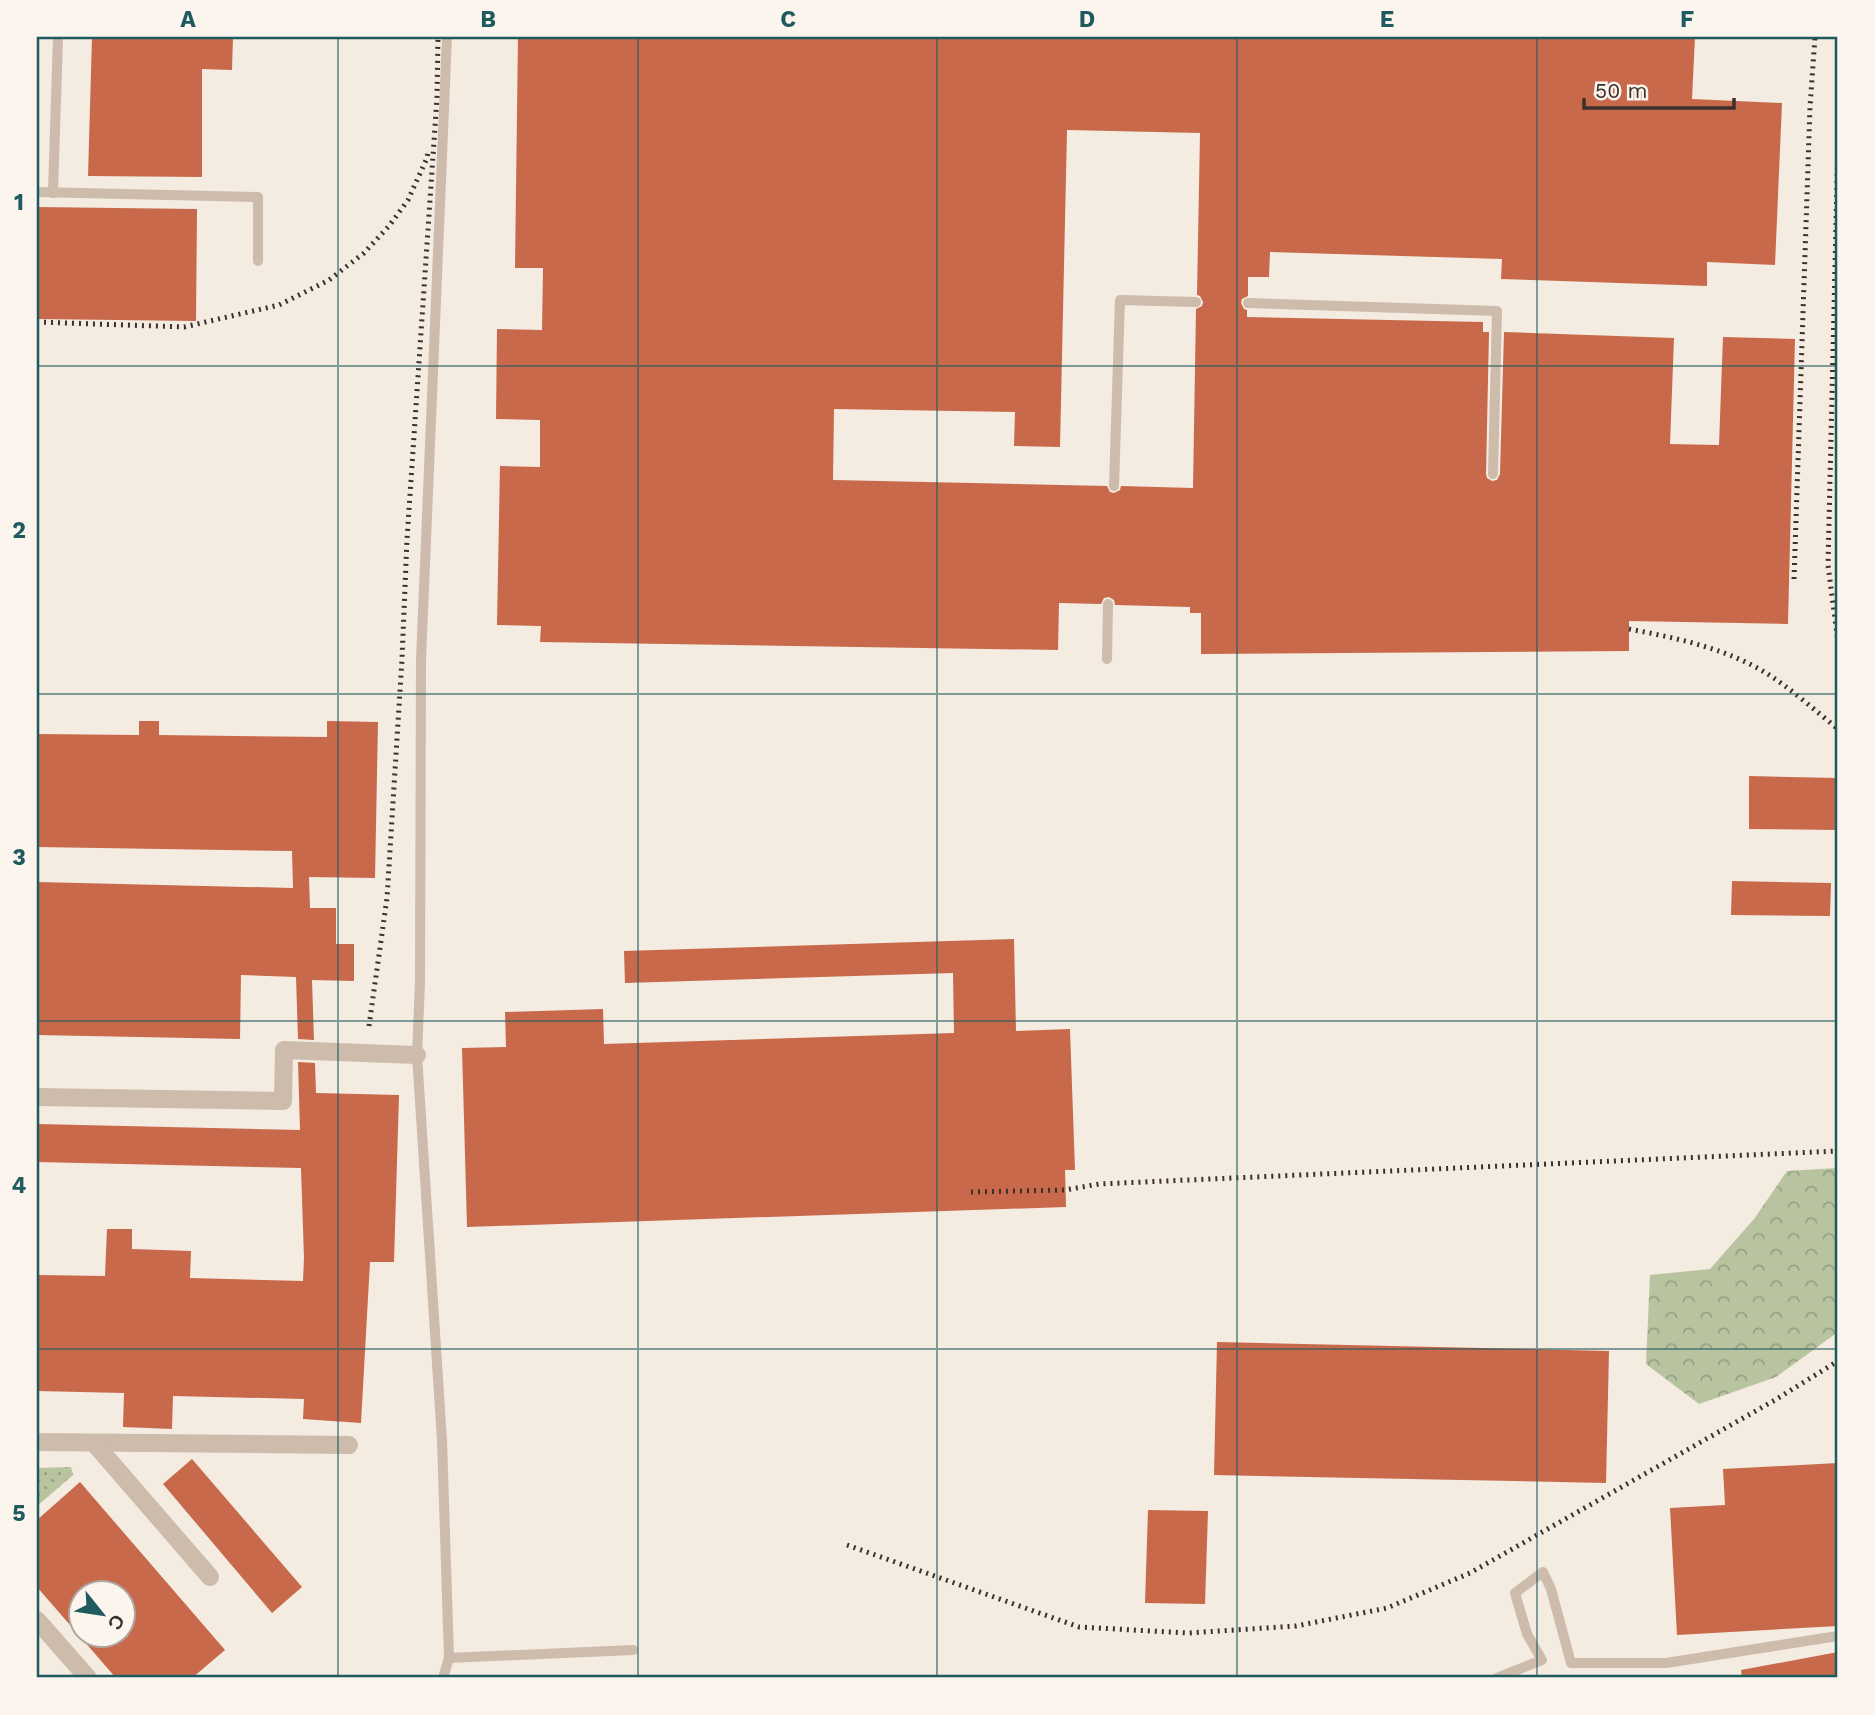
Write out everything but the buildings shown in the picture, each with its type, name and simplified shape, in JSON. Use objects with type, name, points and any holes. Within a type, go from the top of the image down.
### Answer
[{"type":"street","points":[[37,1097],[284,1101],[284,1050],[417,1055]]},
{"type":"street","points":[[37,1442],[349,1445]]},
{"type":"street","points":[[94,1443],[210,1577]]},
{"type":"street","points":[[37,1620],[88,1678]]},
{"type":"lane","points":[[52,193],[58,37]]},
{"type":"lane","points":[[443,1678],[449,1658],[442,1440],[417,1055],[420,982],[421,660],[447,37]]},
{"type":"lane","points":[[37,192],[258,197],[258,261]]},
{"type":"lane","points":[[1114,486],[1120,300],[1196,302]]},
{"type":"lane","points":[[1248,303],[1497,311],[1493,474]]},
{"type":"lane","points":[[1107,659],[1108,604]]},
{"type":"lane","points":[[1497,1678],[1542,1660],[1527,1634],[1515,1593],[1543,1572],[1551,1588],[1571,1663],[1665,1663],[1838,1636]]},
{"type":"lane","points":[[449,1658],[632,1650]]},
{"type":"green space","points":[[1838,1168],[1838,1332],[1776,1377],[1699,1404],[1646,1364],[1650,1275],[1710,1269],[1754,1219],[1787,1171]]},
{"type":"green space","points":[[71,1467],[73,1475],[37,1506],[37,1468]]},
{"type":"railway","points":[[369,1026],[387,898],[407,539],[437,97],[438,37]]},
{"type":"railway","points":[[1794,579],[1810,107],[1815,37]]},
{"type":"railway","points":[[1838,139],[1828,565],[1838,642]]},
{"type":"railway","points":[[37,322],[184,327],[279,305],[329,280],[364,253],[408,200],[428,152]]},
{"type":"railway","points":[[1629,629],[1700,645],[1750,664],[1784,685],[1838,729]]},
{"type":"railway","points":[[971,1192],[1065,1190],[1099,1184],[1838,1151]]},
{"type":"railway","points":[[847,1545],[1079,1627],[1188,1633],[1296,1626],[1387,1608],[1470,1573],[1775,1400],[1838,1361]]}]
